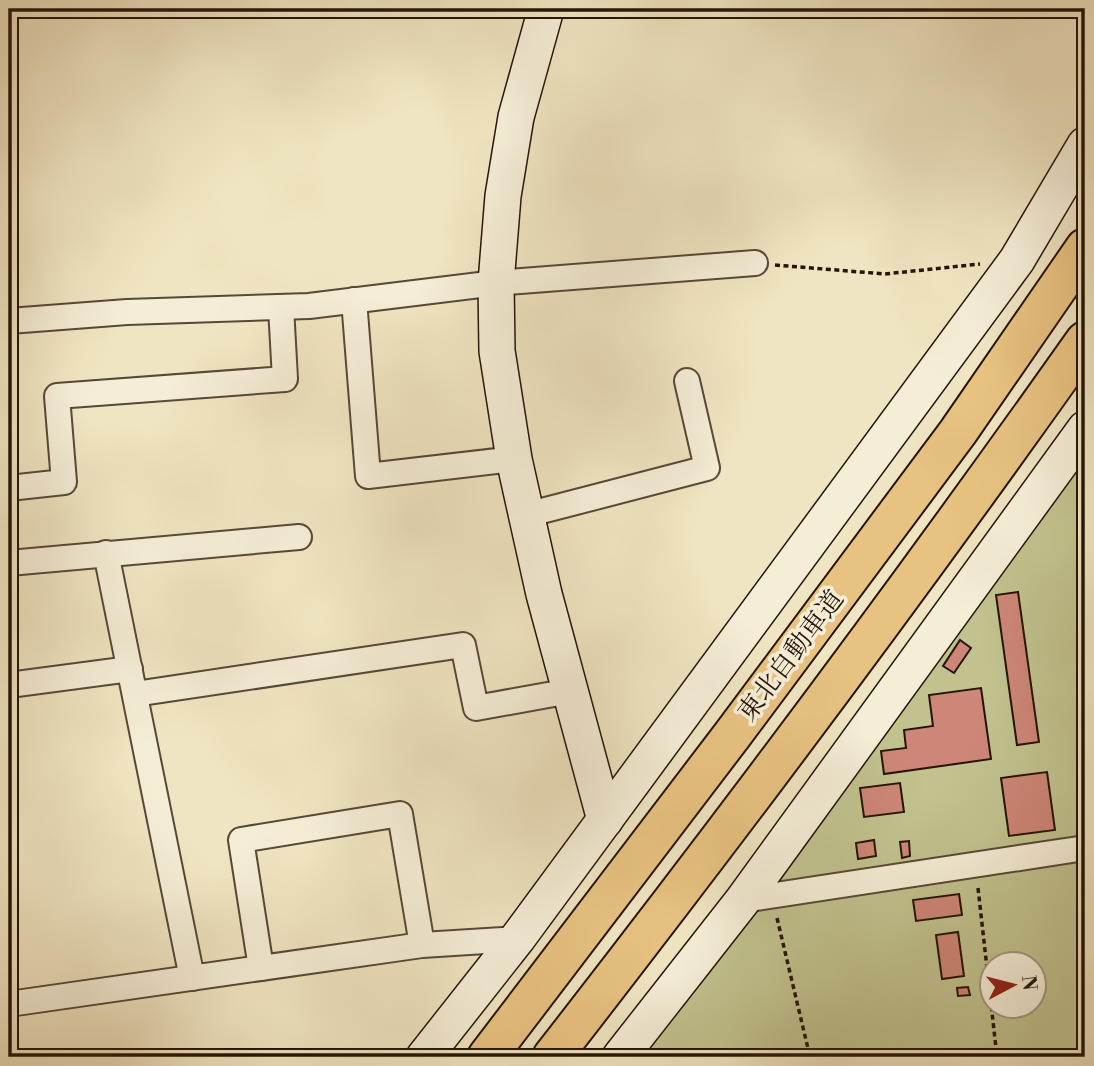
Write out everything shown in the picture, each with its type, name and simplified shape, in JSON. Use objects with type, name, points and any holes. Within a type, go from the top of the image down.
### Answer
[{"type":"highway","name":"東北自動車道","points":[[487,1057],[958,432],[1085,248]]},
{"type":"highway","name":"東北自動車道","points":[[552,1057],[774,768],[1085,341]]},
{"type":"street","points":[[546,9],[516,117],[503,196],[496,284],[497,351],[514,459],[544,594],[605,820]]},
{"type":"street","points":[[424,1057],[517,939],[1017,260],[1085,145]]},
{"type":"street","points":[[9,321],[127,312],[281,307],[496,284],[755,263]]},
{"type":"street","points":[[354,300],[368,476],[514,459]]},
{"type":"street","points":[[9,488],[64,482],[57,396],[285,379],[281,307]]},
{"type":"street","points":[[526,514],[707,468],[687,382]]},
{"type":"street","points":[[620,1057],[758,898],[1085,429]]},
{"type":"street","points":[[9,563],[299,537]]},
{"type":"street","points":[[106,553],[192,978]]},
{"type":"street","points":[[135,694],[463,645],[477,708],[570,691]]},
{"type":"street","points":[[9,685],[130,669]]},
{"type":"street","points":[[261,968],[241,840],[400,814],[422,945]]},
{"type":"street","points":[[758,898],[1085,848]]},
{"type":"street","points":[[9,1004],[422,945],[517,939]]},
{"type":"path","points":[[755,263],[885,274],[1017,260]]},
{"type":"path","points":[[975,865],[997,1057]]},
{"type":"path","points":[[758,898],[810,1057]]},
{"type":"green space","points":[[1085,437],[1085,1057],[599,1057]]},
{"type":"building","points":[[1018,592],[1039,742],[1017,745],[996,595]]},
{"type":"building","points":[[960,640],[971,648],[954,673],[943,666]]},
{"type":"building","points":[[981,688],[991,759],[884,774],[881,751],[906,748],[904,730],[933,726],[929,695]]},
{"type":"building","points":[[1047,772],[1055,830],[1009,836],[1001,778]]},
{"type":"building","points":[[900,783],[904,812],[864,817],[860,788]]},
{"type":"building","points":[[874,840],[876,856],[858,859],[856,843]]},
{"type":"building","points":[[909,841],[910,856],[902,858],[900,842]]},
{"type":"building","points":[[959,894],[962,915],[916,921],[913,900]]},
{"type":"building","points":[[958,932],[964,976],[942,979],[936,935]]},
{"type":"building","points":[[968,987],[970,995],[958,996],[957,988]]}]
